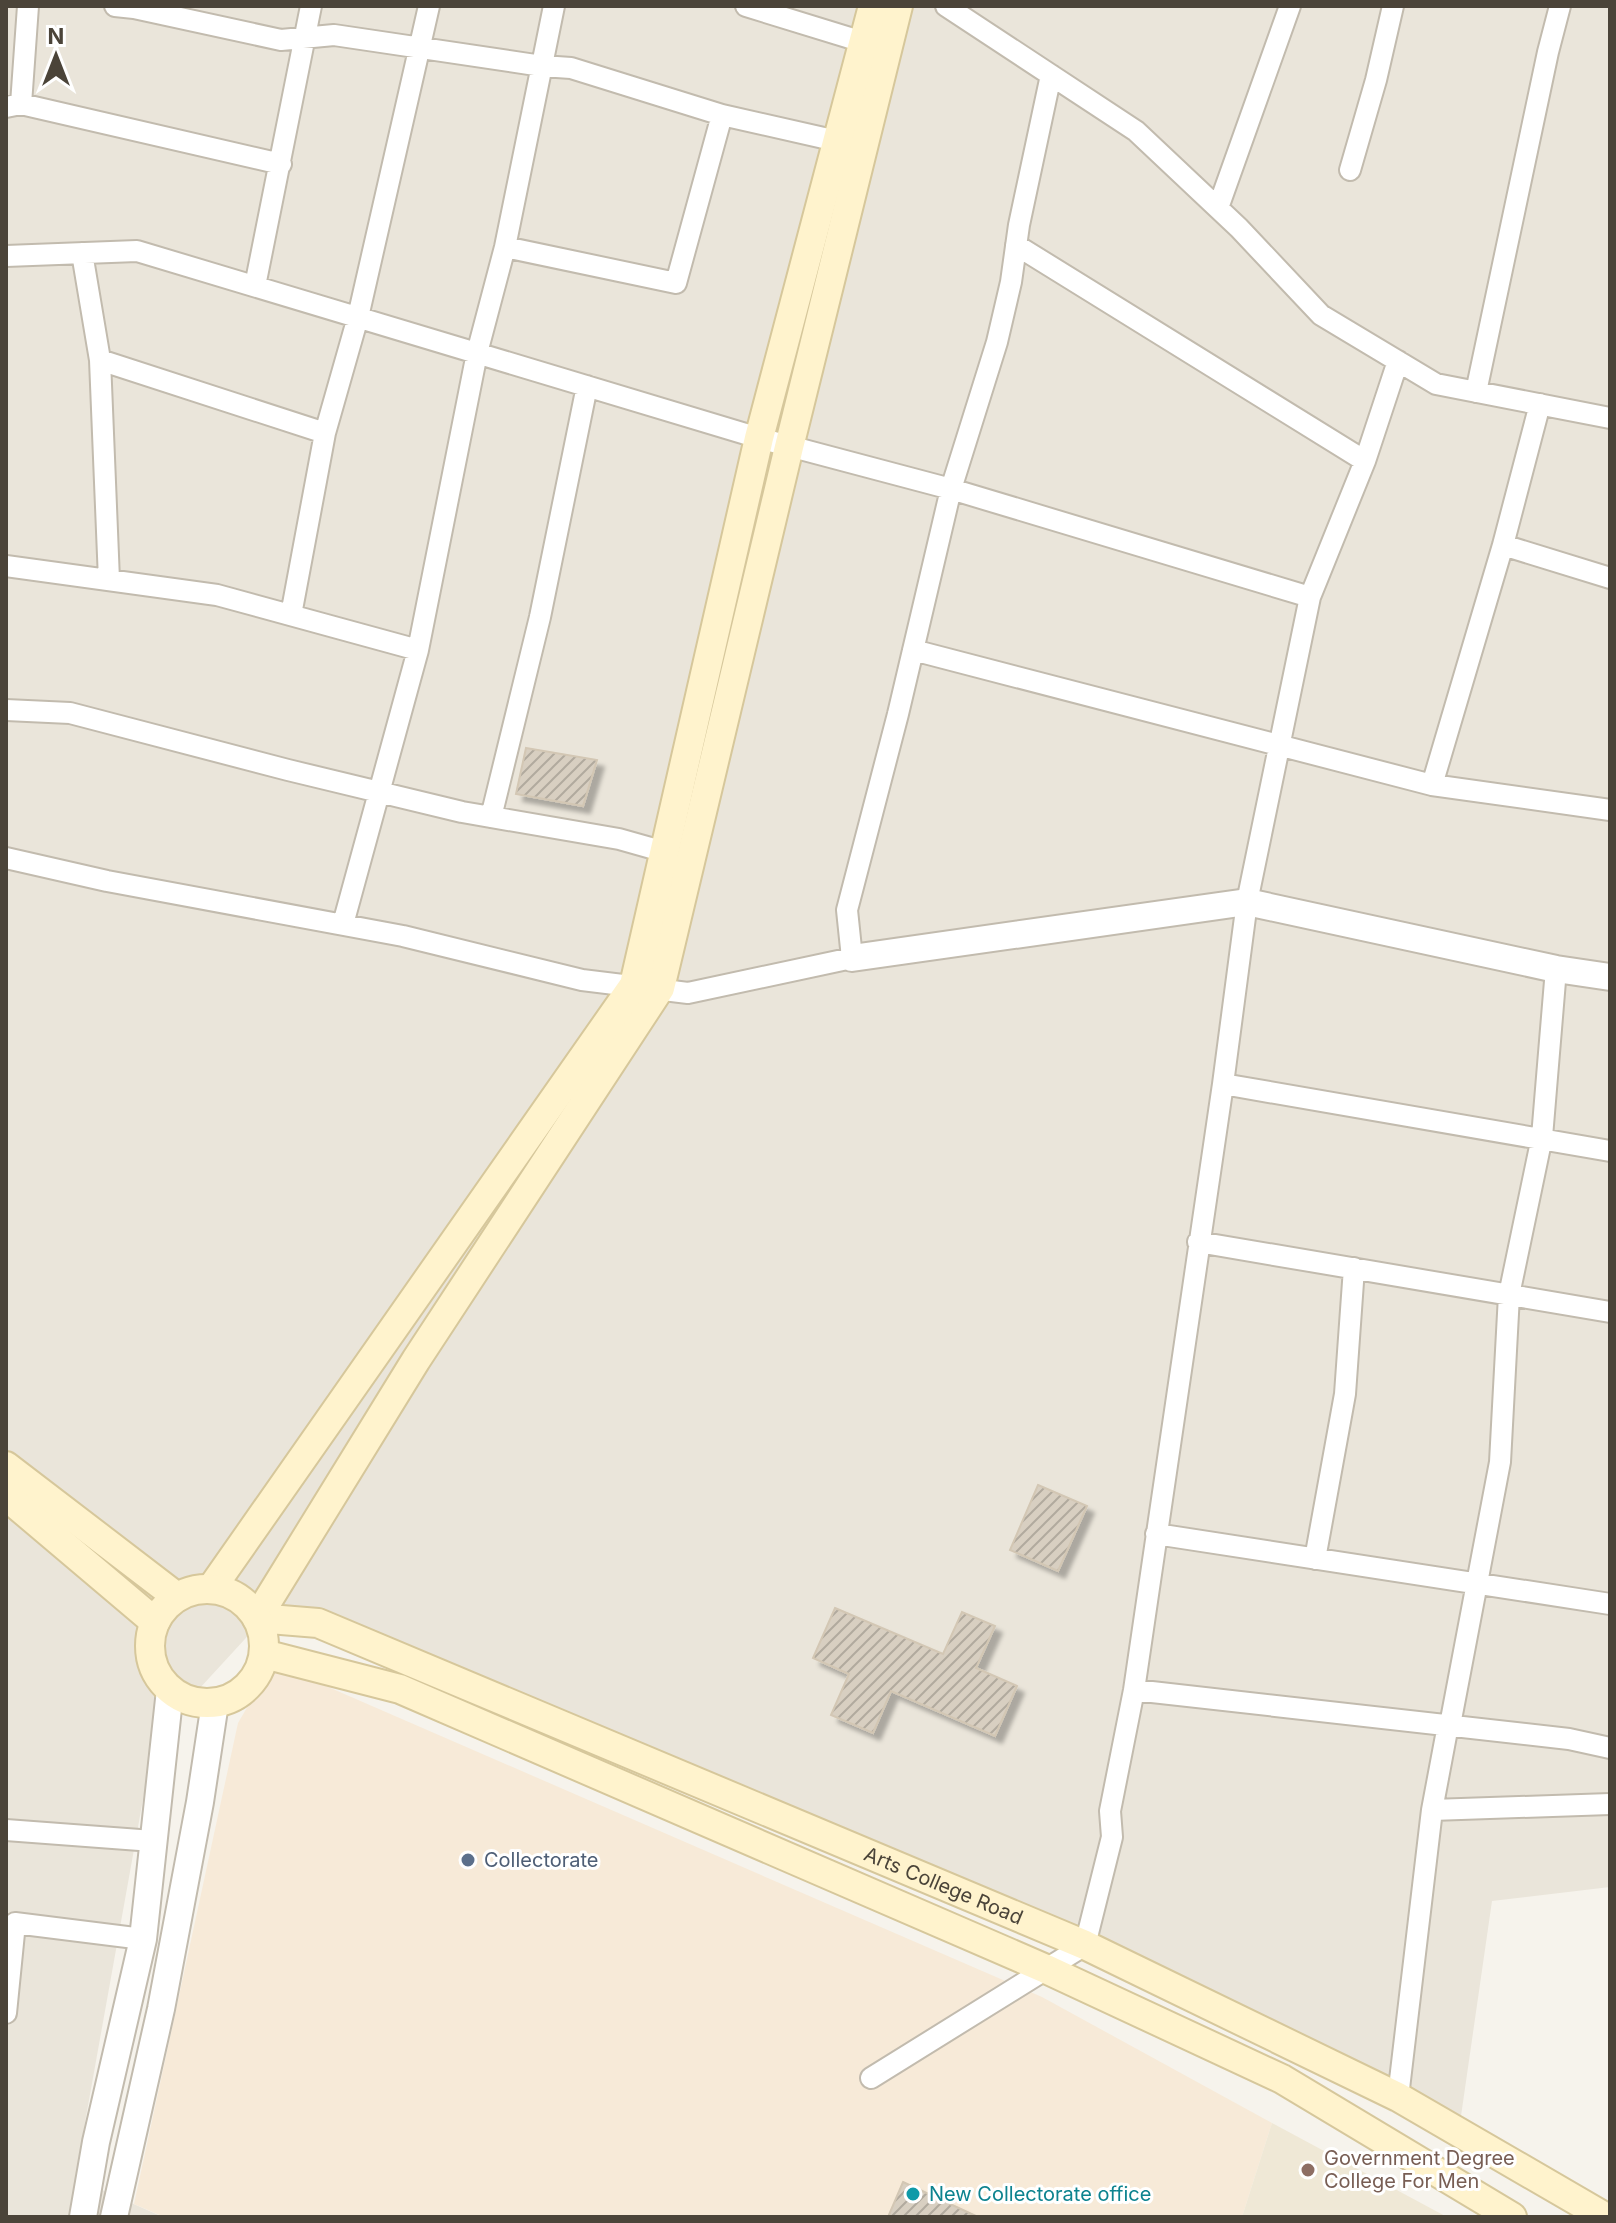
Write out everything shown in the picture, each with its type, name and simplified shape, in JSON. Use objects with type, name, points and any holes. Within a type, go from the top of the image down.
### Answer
[{"type":"main road","points":[[211,1589],[647,987],[665,852],[759,438],[873,6]]},
{"type":"main road","points":[[257,1618],[647,987],[789,447],[898,6]]},
{"type":"main road","points":[[6,1466],[177,1597]]},
{"type":"main road","points":[[6,1496],[155,1622]]},
{"type":"main road","points":[[211,1589],[238,1598],[249,1607],[257,1618],[263,1636],[264,1654],[259,1671],[248,1687],[233,1697],[215,1703],[199,1703],[184,1699],[170,1690],[158,1676],[151,1659],[150,1640],[155,1622],[164,1608],[177,1597],[211,1589]]},
{"type":"main road","name":"Arts College Road","points":[[257,1618],[318,1623],[1085,1945],[1398,2097],[1605,2217]]},
{"type":"main road","points":[[264,1654],[400,1689],[1046,1969],[1282,2079],[1512,2217]]},
{"type":"street","points":[[28,6],[14,106],[281,164]]},
{"type":"street","points":[[255,286],[311,6]]},
{"type":"street","points":[[291,615],[325,433],[358,317],[429,6]]},
{"type":"street","points":[[343,924],[418,650],[477,353],[505,247],[554,6]]},
{"type":"street","points":[[746,6],[863,42]]},
{"type":"street","points":[[946,6],[1136,131],[1218,208],[1321,315],[1436,384],[1610,418]]},
{"type":"street","points":[[1218,208],[1290,6]]},
{"type":"street","points":[[1350,170],[1393,6]]},
{"type":"street","points":[[1476,392],[1560,6]]},
{"type":"street","points":[[127,7],[281,40],[334,35],[571,68],[722,115],[837,141]]},
{"type":"street","points":[[852,958],[847,910],[951,489],[997,342],[1051,75]]},
{"type":"street","points":[[505,247],[676,283],[722,115]]},
{"type":"street","points":[[1016,245],[1365,461]]},
{"type":"street","points":[[6,256],[137,251],[789,447],[951,489],[1310,597]]},
{"type":"street","points":[[82,253],[100,360],[109,580]]},
{"type":"street","points":[[100,360],[325,433]]},
{"type":"street","points":[[871,2078],[1085,1945],[1112,1837],[1110,1811],[1134,1690],[1247,902],[1278,745],[1310,597],[1365,461],[1398,361]]},
{"type":"street","points":[[491,817],[540,617],[587,386]]},
{"type":"street","points":[[1432,785],[1503,545],[1540,404]]},
{"type":"street","points":[[1503,545],[1610,578]]},
{"type":"street","points":[[6,566],[217,595],[418,650]]},
{"type":"street","points":[[913,650],[1432,785],[1610,810]]},
{"type":"street","points":[[6,710],[70,713],[462,812],[619,839],[665,852]]},
{"type":"street","points":[[6,858],[107,881],[403,936],[582,980],[688,993],[852,958],[1247,902],[1556,969],[1610,977]]},
{"type":"street","points":[[1398,2097],[1432,1810],[1500,1462],[1509,1295],[1540,1139],[1556,969]]},
{"type":"street","points":[[1223,1084],[1610,1151]]},
{"type":"street","points":[[1198,1242],[1610,1312]]},
{"type":"street","points":[[1315,1559],[1345,1394],[1354,1268]]},
{"type":"street","points":[[1156,1534],[1610,1604]]},
{"type":"street","points":[[83,2217],[96,2142],[143,1939],[170,1690]]},
{"type":"street","points":[[1134,1690],[1569,1739],[1610,1748]]},
{"type":"street","points":[[114,2217],[161,2009],[200,1802],[215,1703]]},
{"type":"street","points":[[1432,1810],[1610,1804]]},
{"type":"street","points":[[6,1830],[153,1841]]},
{"type":"street","points":[[6,2013],[15,1923],[143,1939]]},
{"type":"shaded area","points":[[6,6],[1610,6],[1610,1887],[1492,1901],[1461,2116],[277,1604],[154,1738],[75,2178],[163,2217],[6,2217]]},
{"type":"shaded area","name":"Collectorate","points":[[273,1663],[1042,1997],[1272,2123],[1242,2217],[164,2217],[134,2204],[238,1723]]},
{"type":"shaded area","name":"Government Degree College For Men","points":[[1272,2123],[1447,2217],[1242,2217]]},
{"type":"building","points":[[526,748],[597,760],[583,806],[516,794]]},
{"type":"building","points":[[1038,1485],[1087,1506],[1058,1571],[1010,1550]]},
{"type":"building","points":[[835,1608],[943,1654],[962,1612],[995,1626],[976,1668],[1017,1686],[995,1736],[891,1691],[873,1733],[831,1715],[849,1674],[813,1658]]},
{"type":"building","name":"New Collectorate office","points":[[903,2182],[978,2217],[888,2217]]},
{"type":"place","name":"Collectorate","points":[[468,1860]]},
{"type":"place","name":"Government Degree College For Men","points":[[1308,2170]]},
{"type":"place","name":"New Collectorate office","points":[[913,2194]]}]
